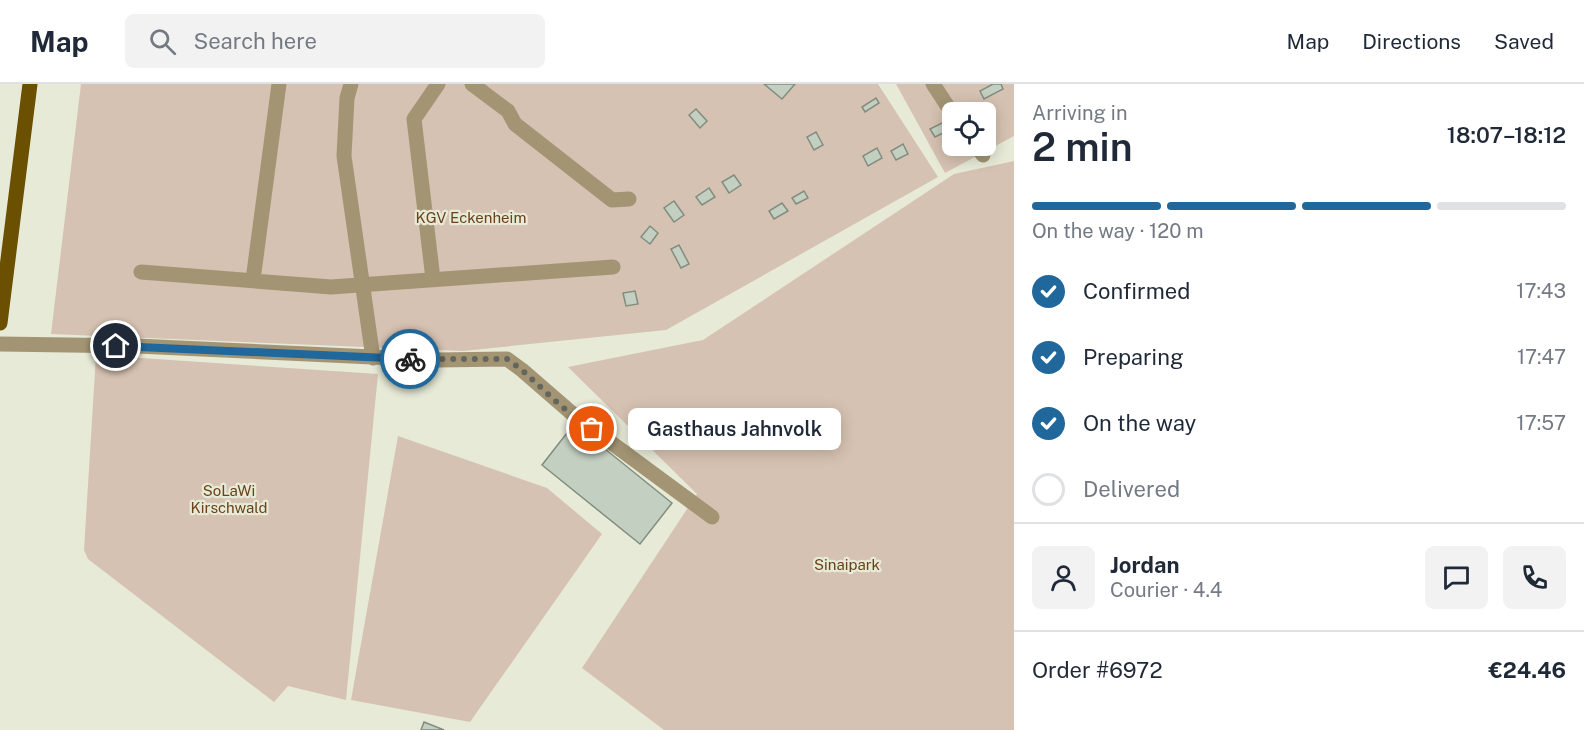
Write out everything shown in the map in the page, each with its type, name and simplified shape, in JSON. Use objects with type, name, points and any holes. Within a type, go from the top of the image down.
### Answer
[{"type":"main road","points":[[0,323],[30,84]]},
{"type":"street","points":[[253,280],[279,84]]},
{"type":"street","points":[[351,84],[347,98],[344,156],[373,358]]},
{"type":"street","points":[[433,279],[414,119],[438,84]]},
{"type":"street","points":[[472,84],[508,111],[514,124],[612,200],[629,200]]},
{"type":"street","points":[[933,84],[945,102]]},
{"type":"street","points":[[141,272],[331,287],[613,267]]},
{"type":"street","points":[[0,344],[137,346],[437,360],[507,359],[575,417],[712,517]]},
{"type":"green space","name":"KGV Eckenheim","points":[[81,84],[878,84],[938,177],[666,330],[463,351],[51,334]]},
{"type":"green space","points":[[896,84],[1014,84],[1014,136],[996,146],[996,102],[942,102],[942,156],[977,156],[945,173]]},
{"type":"green space","name":"Sinaipark","points":[[1014,161],[1014,730],[664,730],[582,668],[697,494],[568,367],[703,340],[954,174]]},
{"type":"green space","name":"SoLaWi Kirschwald","points":[[96,355],[378,374],[346,700],[288,686],[274,702],[88,559],[84,550]]},
{"type":"green space","points":[[398,436],[547,488],[602,534],[470,722],[351,700]]},
{"type":"building","points":[[764,84],[795,84],[782,99]]},
{"type":"building","points":[[993,84],[1001,84],[1003,89],[984,99],[980,91]]},
{"type":"building","points":[[876,98],[879,103],[865,112],[862,107]]},
{"type":"building","points":[[696,109],[707,121],[700,128],[689,115]]},
{"type":"building","points":[[942,123],[942,134],[935,137],[930,129]]},
{"type":"building","points":[[816,132],[823,145],[814,150],[807,137]]},
{"type":"building","points":[[903,144],[908,154],[896,160],[891,151]]},
{"type":"building","points":[[877,148],[882,158],[868,166],[863,156]]},
{"type":"building","points":[[734,175],[741,185],[729,193],[722,182]]},
{"type":"building","points":[[709,188],[715,197],[702,205],[696,197]]},
{"type":"building","points":[[804,191],[808,198],[796,204],[792,198]]},
{"type":"building","points":[[674,201],[684,215],[674,222],[664,208]]},
{"type":"building","points":[[782,203],[788,211],[774,219],[769,211]]},
{"type":"building","points":[[650,226],[658,233],[650,244],[641,237]]},
{"type":"building","points":[[679,245],[689,264],[681,268],[671,249]]},
{"type":"building","points":[[635,291],[638,304],[626,306],[623,293]]},
{"type":"building","points":[[574,424],[672,503],[640,544],[542,465]]},
{"type":"building","points":[[424,722],[444,730],[421,730]]},
{"type":"way so far","points":[[410,359],[507,359],[561,406],[592,429]]},
{"type":"place","name":"Gasthaus Jahnvolk","points":[[592,429]]},
{"type":"route","points":[[116,346],[410,359]]}]
